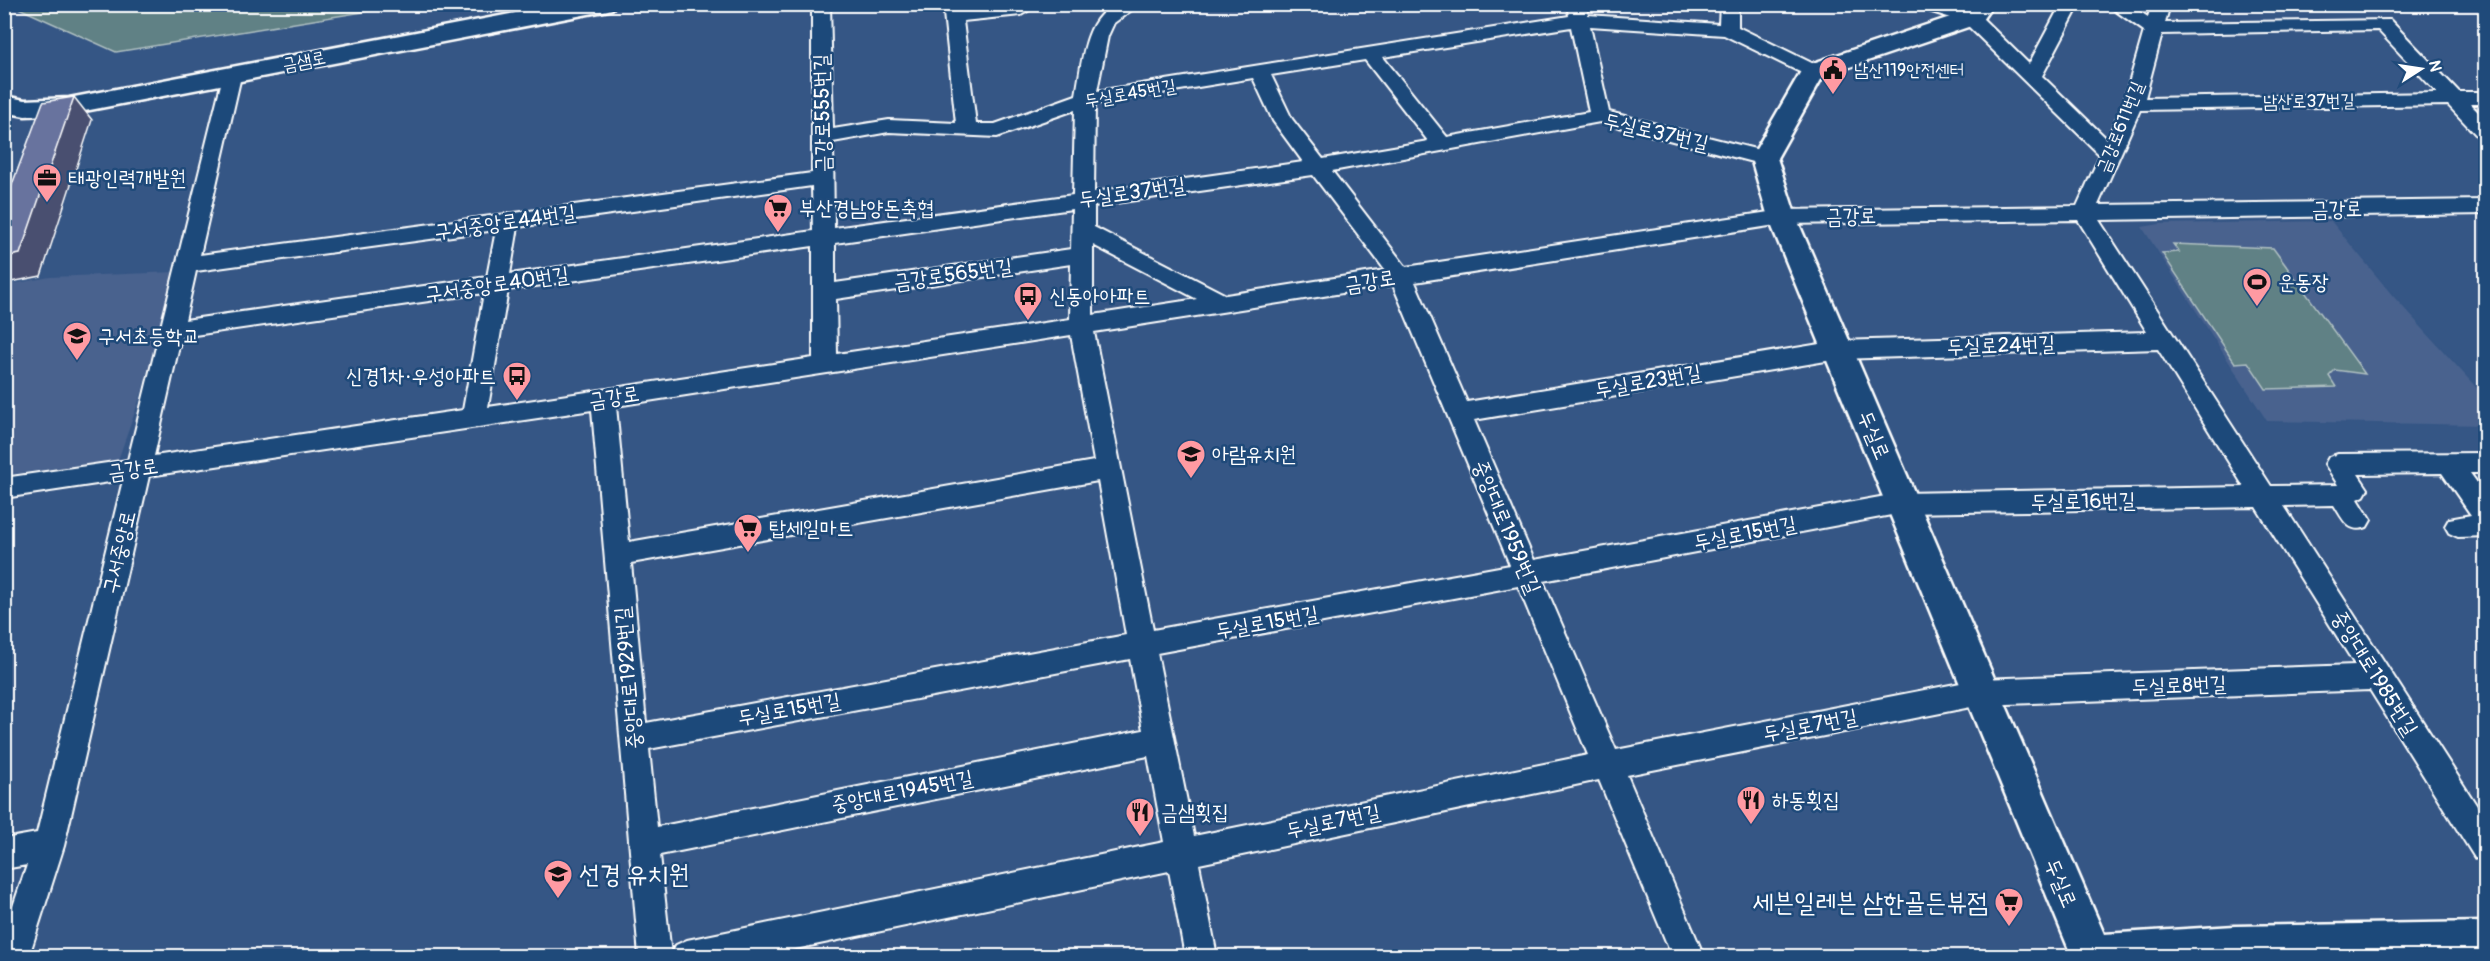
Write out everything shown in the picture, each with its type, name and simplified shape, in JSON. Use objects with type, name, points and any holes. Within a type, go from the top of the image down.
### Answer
[{"type":"main road","name":"금샘로","points":[[4,104],[25,108],[69,106],[604,4]]},
{"type":"main road","points":[[1764,158],[1813,70],[1976,11]]},
{"type":"main road","name":"두실로","points":[[1764,158],[1782,217],[2091,956]]},
{"type":"main road","points":[[2091,956],[2235,947],[2486,943]]},
{"type":"street","name":"금강로555번길","points":[[821,4],[825,365]]},
{"type":"street","points":[[967,131],[953,10],[1021,9],[1030,4]]},
{"type":"street","points":[[1131,4],[1106,20],[1098,36],[1085,99],[1081,326],[1201,957]]},
{"type":"street","points":[[1728,30],[1729,4]]},
{"type":"street","points":[[1926,4],[1976,11],[2032,76],[2111,153]]},
{"type":"street","points":[[2032,76],[2071,4]]},
{"type":"street","points":[[2115,4],[2153,29],[2383,24],[2486,133]]},
{"type":"street","name":"금강로611번길","points":[[2084,213],[2133,104],[2161,4]]},
{"type":"street","name":"두실로45번길","points":[[822,139],[844,132],[889,126],[997,131],[1085,99],[1370,54],[1578,12],[1728,30],[1813,70]]},
{"type":"street","points":[[1578,12],[1600,116]]},
{"type":"street","points":[[1370,54],[1402,98],[1441,143]]},
{"type":"street","name":"중앙대로1959번길","points":[[1260,72],[1283,121],[1401,276],[1688,957]]},
{"type":"street","name":"구서중앙로","points":[[13,957],[49,846],[231,76]]},
{"type":"street","name":"남산로37번길","points":[[2133,104],[2486,98]]},
{"type":"street","name":"두실로37번길","points":[[823,237],[1083,198],[1318,167],[1600,116],[1764,158]]},
{"type":"street","name":"구서중앙로44번길","points":[[186,265],[823,178]]},
{"type":"street","name":"금강로","points":[[4,488],[474,419],[1782,217],[2486,207]]},
{"type":"street","name":"중앙대로1985번길","points":[[2084,213],[2486,848]]},
{"type":"street","points":[[474,419],[508,222]]},
{"type":"street","points":[[1082,230],[1223,303]]},
{"type":"street","name":"구서중앙로40번길","points":[[171,330],[823,237]]},
{"type":"street","name":"금강로565번길","points":[[824,293],[1082,255]]},
{"type":"street","name":"두실로24번길","points":[[1838,350],[2165,340]]},
{"type":"street","name":"두실로23번길","points":[[1459,413],[1838,350]]},
{"type":"street","name":"중앙대로1929번길","points":[[603,399],[655,957]]},
{"type":"street","points":[[2449,463],[2486,516]]},
{"type":"street","points":[[2265,498],[2341,495],[2355,489],[2338,464],[2486,463]]},
{"type":"street","points":[[616,555],[1108,469]]},
{"type":"street","points":[[2341,495],[2358,520]]},
{"type":"street","name":"두실로16번길","points":[[1902,503],[2265,498]]},
{"type":"street","name":"두실로15번길","points":[[633,738],[1902,503]]},
{"type":"street","points":[[2458,526],[2486,525]]},
{"type":"street","name":"두실로8번길","points":[[1981,692],[2378,677]]},
{"type":"street","name":"두실로7번길","points":[[687,957],[1607,765],[1981,692]]},
{"type":"street","name":"중앙대로1945번길","points":[[644,844],[1160,740]]},
{"type":"street","points":[[4,854],[49,846]]},
{"type":"shaded area","points":[[2331,221],[2393,296],[2485,397],[2485,425],[2267,421],[2142,227],[2160,224]]},
{"type":"shaded area","name":"구서초등학교","points":[[175,272],[142,392],[118,460],[5,475],[5,285],[50,277]]},
{"type":"green space","points":[[12,5],[406,5],[116,52]]},
{"type":"green space","name":"운동장","points":[[2173,244],[2273,248],[2365,374],[2335,370],[2329,376],[2336,387],[2266,389],[2248,362],[2235,363],[2162,253],[2179,252]]},
{"type":"building","points":[[74,97],[20,254],[4,257],[4,206],[43,102]]},
{"type":"place","name":"남산119안전센터","points":[[1833,96]]},
{"type":"place","name":"태광인력개발원","points":[[47,204]]},
{"type":"place","name":"부산경남양돈축협","points":[[778,234]]},
{"type":"place","name":"운동장","points":[[2257,308]]},
{"type":"place","name":"신동아아파트","points":[[1028,322]]},
{"type":"place","name":"구서초등학교","points":[[77,362]]},
{"type":"place","name":"신경1차·우성아파트","points":[[517,402]]},
{"type":"place","name":"아람유치원","points":[[1191,480]]},
{"type":"place","name":"탑세일마트","points":[[748,554]]},
{"type":"place","name":"하동횟집","points":[[1751,826]]},
{"type":"place","name":"금샘횟집","points":[[1140,838]]},
{"type":"place","name":"선경 유치원","points":[[558,900]]},
{"type":"place","name":"세븐일레븐 삼한골든뷰점","points":[[2009,928]]}]
